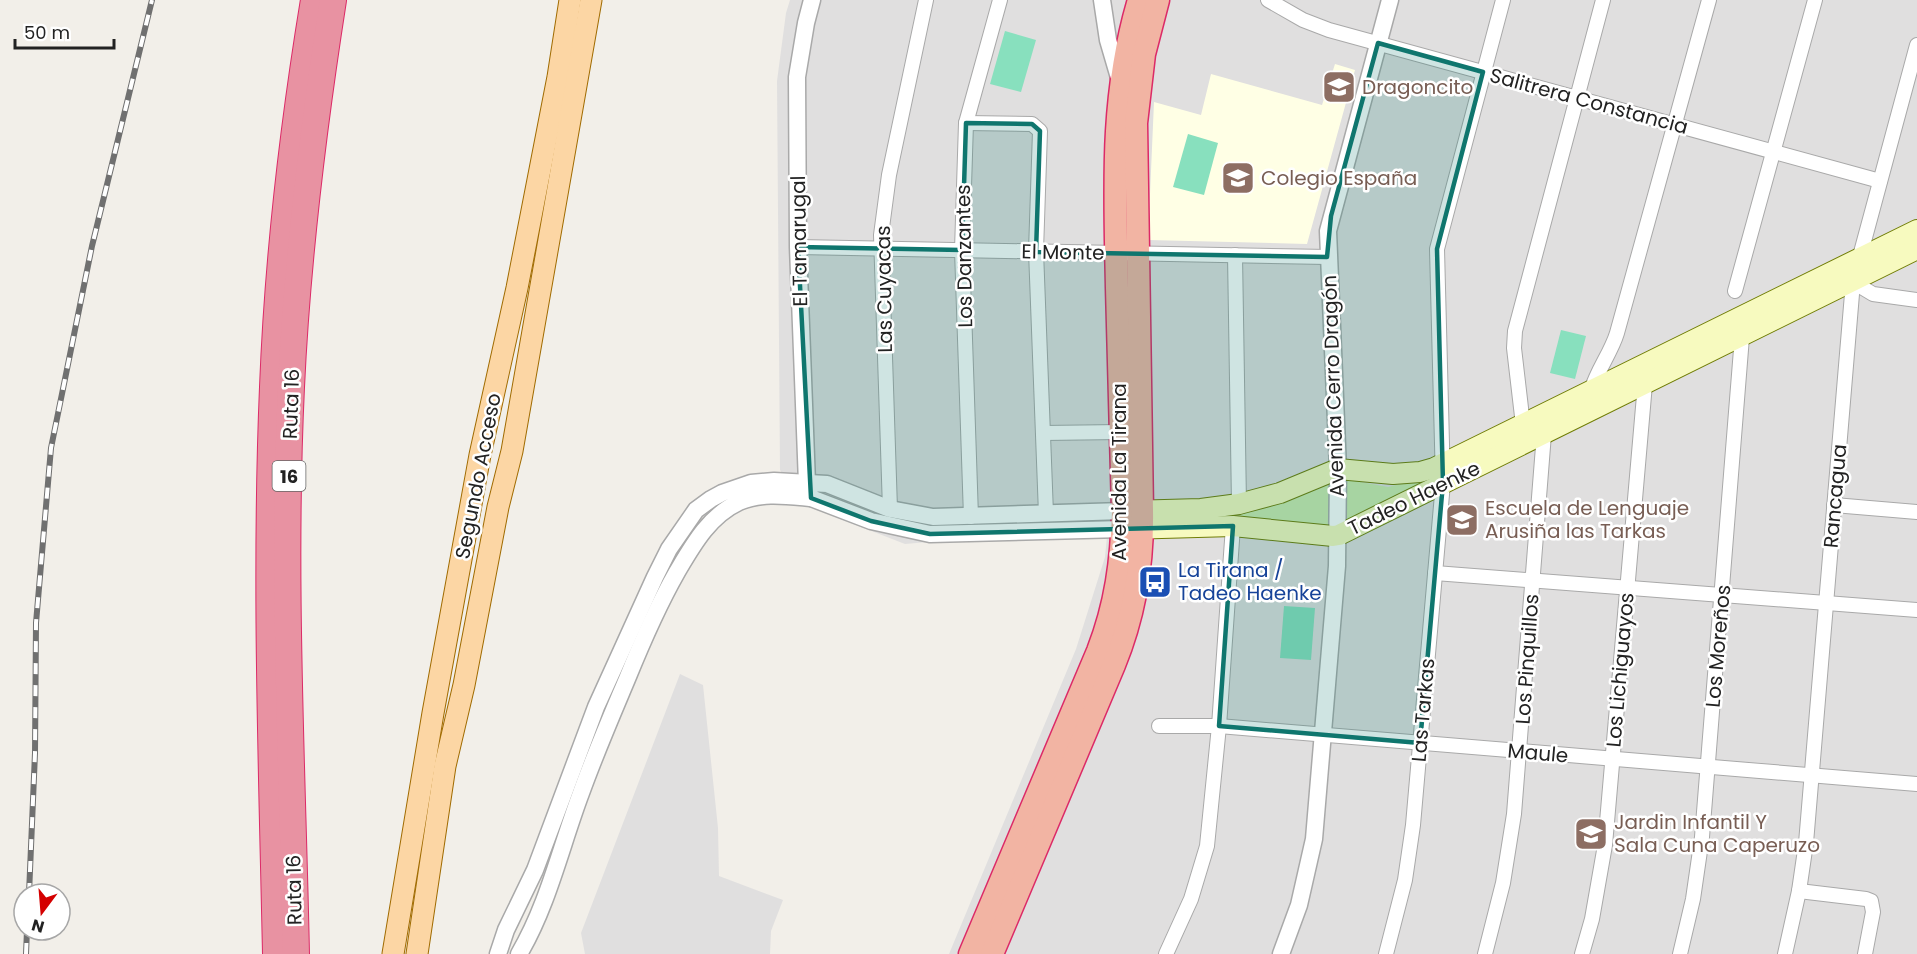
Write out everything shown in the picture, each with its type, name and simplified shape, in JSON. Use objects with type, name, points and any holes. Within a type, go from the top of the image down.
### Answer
[{"type":"highway","name":"Ruta 16","points":[[276,954],[269,631],[269,510],[273,397],[286,218],[314,0]]},
{"type":"highway","name":"Ruta 16","points":[[296,954],[288,580],[291,399],[304,220],[333,0]]},
{"type":"highway","name":"Avenida La Tirana","points":[[970,954],[1106,630],[1133,520],[1127,253],[1115,147],[1120,83],[1129,34],[1139,0]]},
{"type":"highway","name":"Avenida La Tirana","points":[[992,954],[1123,643],[1136,596],[1142,552],[1133,520],[1121,432],[1127,253],[1137,102],[1144,54],[1158,0]]},
{"type":"main road","name":"Segundo Acceso","points":[[393,954],[433,712],[480,455],[518,288],[558,77],[570,0]]},
{"type":"main road","name":"Segundo Acceso","points":[[417,954],[446,766],[498,507],[512,451],[591,0]]},
{"type":"main road","name":"Tadeo Haenke","points":[[1133,520],[1239,504],[1280,493],[1338,469],[1379,474],[1407,474],[1434,468],[1917,230]]},
{"type":"main road","name":"Tadeo Haenke","points":[[1133,520],[1339,535],[1917,249]]},
{"type":"main road","points":[[430,868],[427,932],[430,954]]},
{"type":"street","name":"El Tamarugal","points":[[809,490],[798,247],[797,77],[812,0]]},
{"type":"street","name":"Las Cuyacas","points":[[890,509],[881,249],[889,175],[926,0]]},
{"type":"street","name":"Los Danzantes","points":[[971,517],[962,250],[966,123],[1000,0]]},
{"type":"street","points":[[1102,0],[1108,40],[1120,83]]},
{"type":"street","name":"Salitrera Constancia","points":[[1268,0],[1315,25],[1880,181]]},
{"type":"street","name":"Avenida Cerro Dragón","points":[[1281,954],[1299,905],[1310,861],[1317,816],[1339,535],[1328,231],[1390,0]]},
{"type":"street","name":"Las Tarkas","points":[[1386,954],[1399,908],[1409,853],[1443,483],[1437,249],[1503,0]]},
{"type":"street","points":[[1523,425],[1514,348],[1515,331],[1603,0]]},
{"type":"street","points":[[1591,391],[1598,369],[1612,347],[1617,333],[1709,0]]},
{"type":"street","points":[[1735,291],[1815,0]]},
{"type":"street","name":"Rancagua","points":[[1785,954],[1799,891],[1812,775],[1853,282],[1917,45]]},
{"type":"street","points":[[966,123],[1032,124],[1040,131],[1036,252],[1046,514]]},
{"type":"street","name":"El Monte","points":[[798,247],[1328,256]]},
{"type":"street","points":[[1235,255],[1239,504]]},
{"type":"street","points":[[1853,282],[1873,294],[1917,300]]},
{"type":"street","name":"Los Moreños","points":[[1680,954],[1698,868],[1742,336]]},
{"type":"street","name":"Los Lichiguayos","points":[[1582,954],[1592,919],[1602,865],[1645,384]]},
{"type":"street","points":[[1043,433],[1121,432]]},
{"type":"street","name":"Los Pinquillos","points":[[1485,954],[1499,902],[1509,849],[1520,751],[1544,434]]},
{"type":"street","points":[[498,954],[506,930],[536,870],[596,707],[669,549],[696,510],[722,493],[751,483],[774,481],[809,490]]},
{"type":"street","name":"Tadeo Haenke","points":[[809,490],[827,484],[890,509],[933,517],[1046,514],[1133,520]]},
{"type":"street","points":[[519,954],[545,894],[613,711],[658,605],[686,557],[709,522],[741,501],[809,490]]},
{"type":"street","name":"Tadeo Haenke","points":[[809,490],[871,521],[930,534],[1133,520]]},
{"type":"street","points":[[1834,505],[1917,512]]},
{"type":"street","points":[[1166,954],[1191,899],[1207,846],[1219,726],[1233,526]]},
{"type":"street","points":[[1435,573],[1917,610]]},
{"type":"street","name":"Maule","points":[[1159,726],[1219,726],[1917,784]]},
{"type":"street","points":[[1799,891],[1871,901],[1873,912],[1865,954]]},
{"type":"highlighted area","points":[[1378,43],[1483,72],[1437,249],[1443,483],[1420,743],[1219,726],[1233,526],[930,534],[871,521],[811,498],[798,247],[962,250],[966,123],[1032,124],[1040,131],[1036,252],[1327,257],[1331,216]]},
{"type":"shaded area","points":[[790,0],[1917,0],[1917,954],[949,954],[1076,649],[1105,557],[1108,526],[905,544],[802,504],[780,470],[777,81],[786,13]]},
{"type":"shaded area","name":"Colegio España","points":[[1335,64],[1355,70],[1307,244],[1148,240],[1154,102],[1201,115],[1211,74],[1322,105]]},
{"type":"shaded area","points":[[680,674],[703,685],[718,828],[719,876],[783,900],[771,931],[770,954],[585,954],[581,933]]},
{"type":"green space","points":[[1005,31],[1036,40],[1021,92],[990,84]]},
{"type":"green space","points":[[1188,134],[1218,143],[1204,195],[1173,187]]},
{"type":"green space","points":[[1561,330],[1586,336],[1575,379],[1550,373]]},
{"type":"green space","points":[[1345,479],[1388,487],[1420,479],[1423,484],[1347,524]]},
{"type":"green space","points":[[1330,482],[1331,527],[1289,522],[1155,524]]},
{"type":"green space","points":[[1284,606],[1315,608],[1311,660],[1280,658]]},
{"type":"railway","points":[[30,882],[35,753],[36,623],[51,448],[92,246],[152,0]]},
{"type":"railway","points":[[26,942],[26,954]]},
{"type":"place","name":"Dragoncito","points":[[1339,87]]},
{"type":"place","name":"Colegio España","points":[[1238,178]]},
{"type":"place","name":"Escuela de Lenguaje Arusiña las Tarkas","points":[[1462,520]]},
{"type":"place","name":"La Tirana / Tadeo Haenke","points":[[1155,582]]},
{"type":"place","name":"Jardin Infantil Y Sala Cuna Caperuzo","points":[[1591,834]]}]
